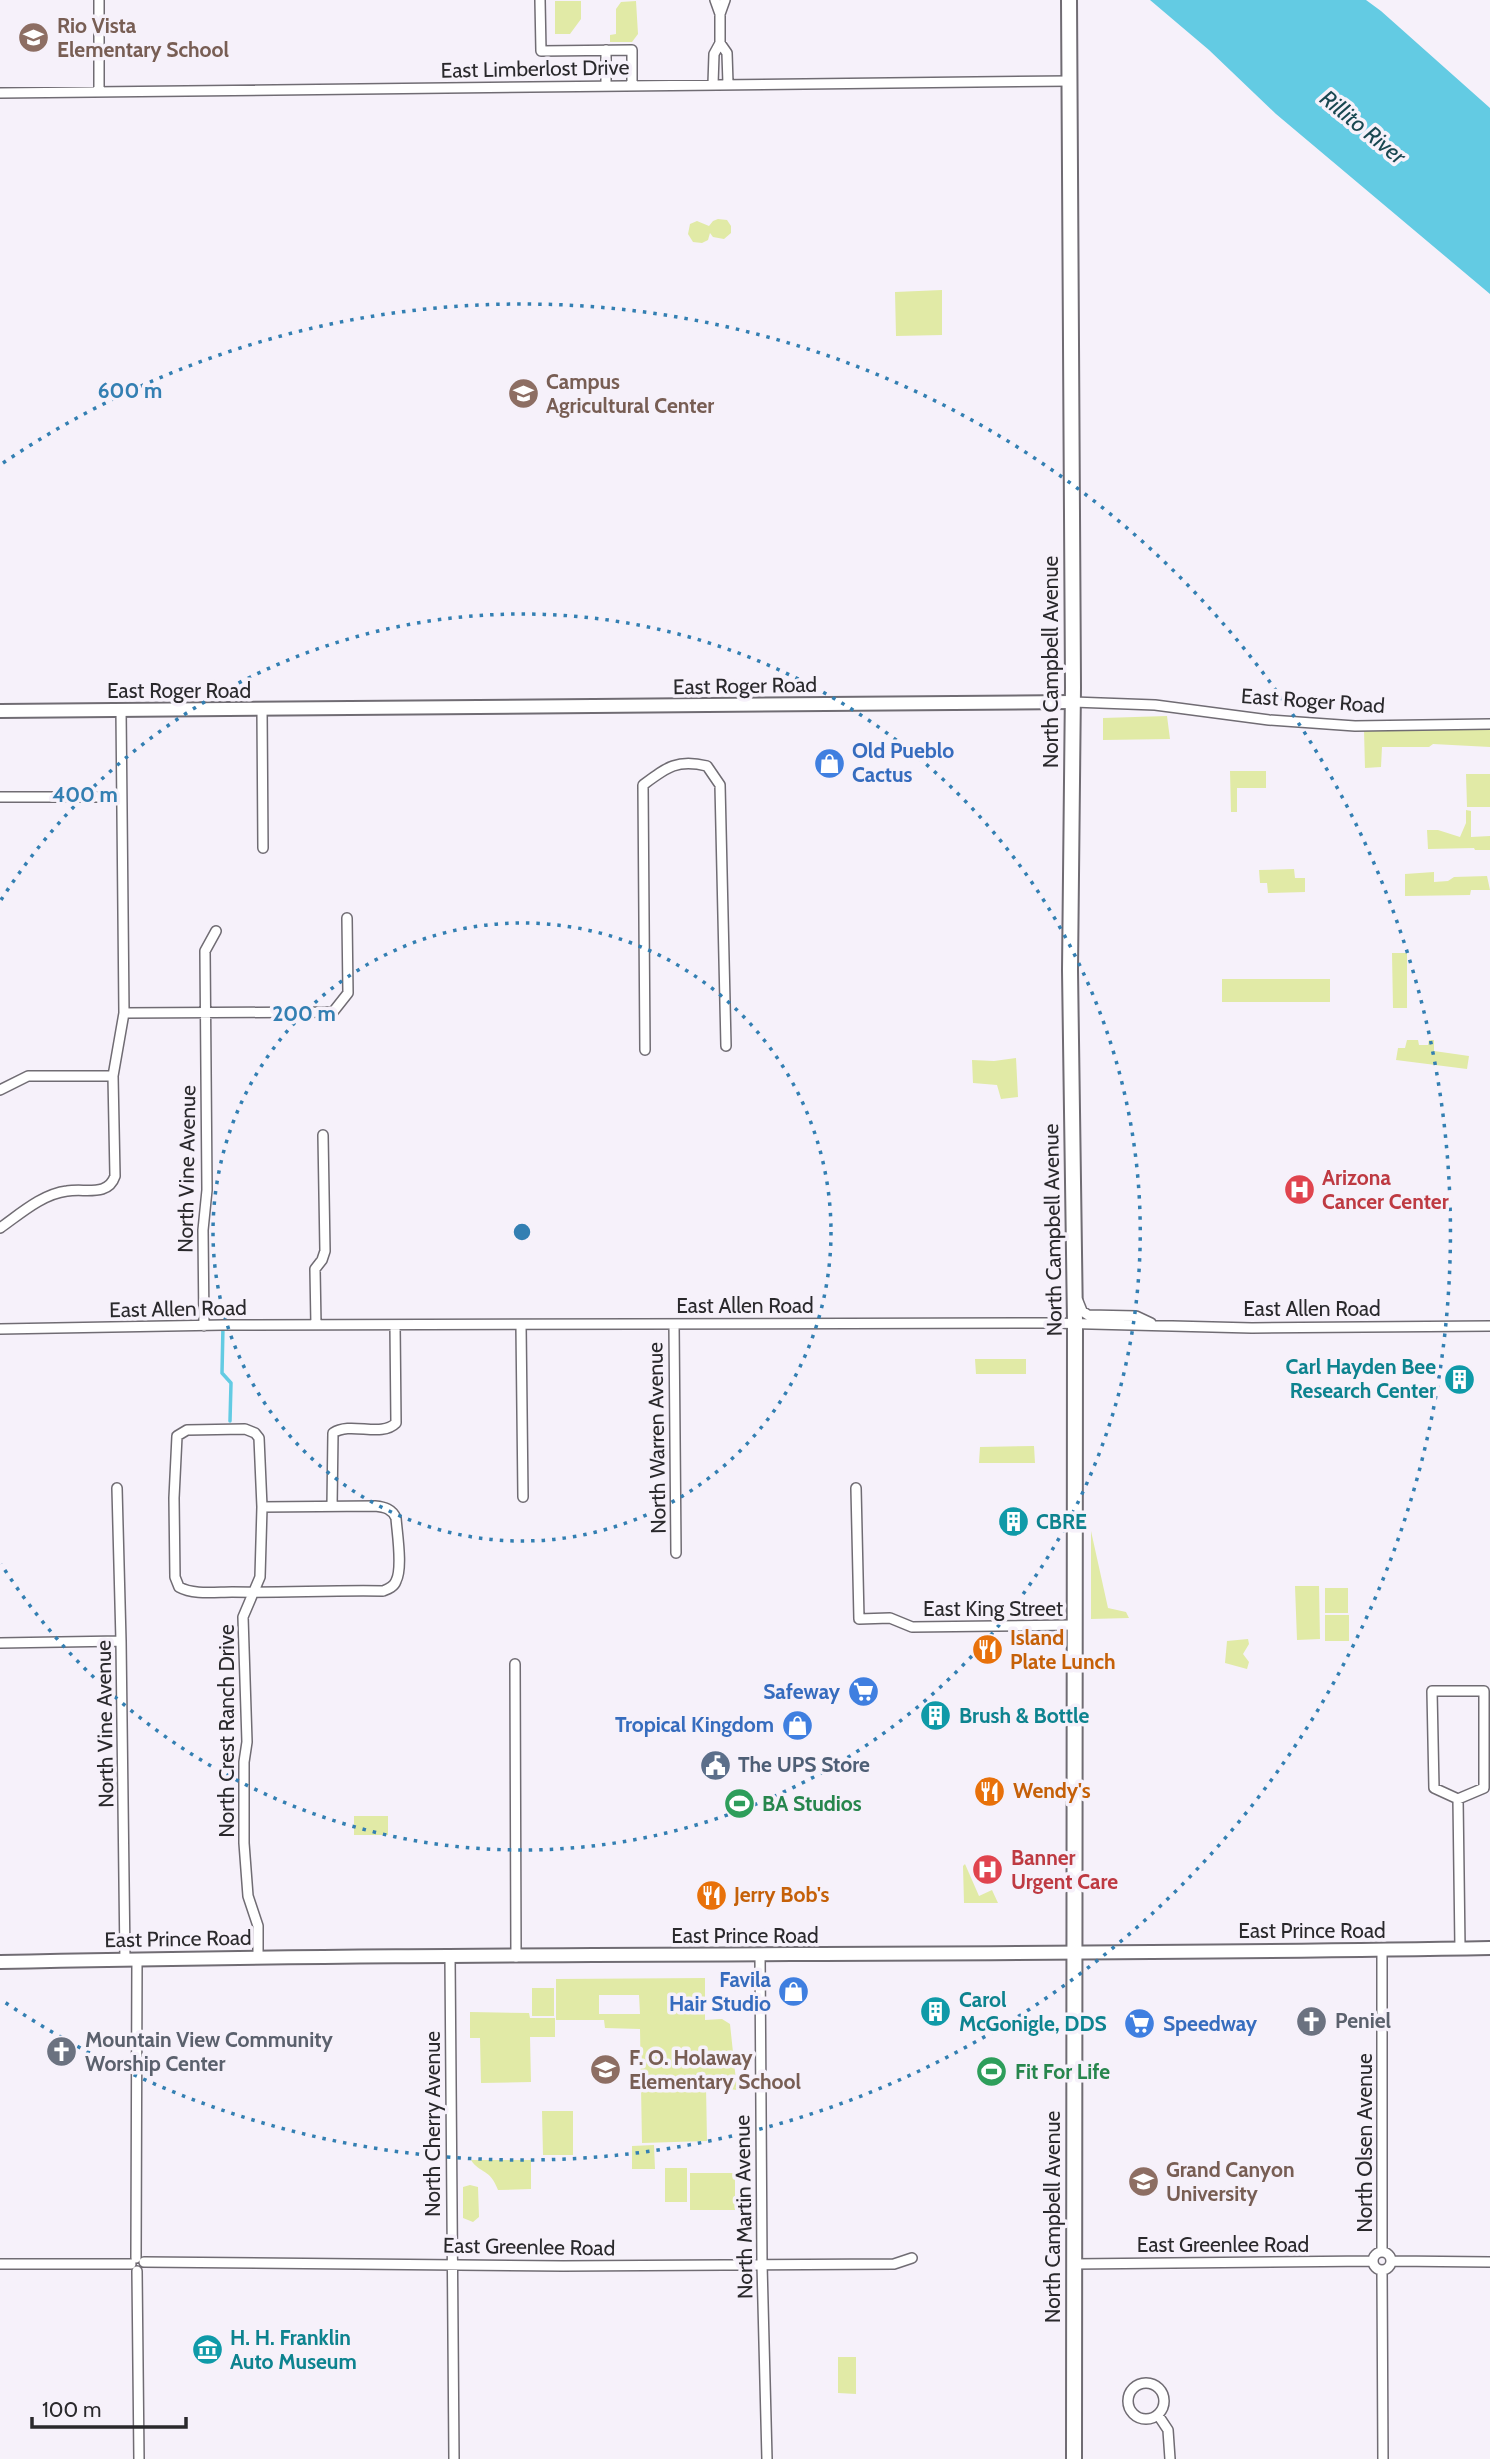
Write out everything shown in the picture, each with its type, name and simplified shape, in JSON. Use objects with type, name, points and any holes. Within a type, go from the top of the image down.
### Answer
[{"type":"main road","name":"North Campbell Avenue","points":[[1069,0],[1073,702],[1070,970],[1075,1291],[1074,2459]]},
{"type":"main road","name":"East Roger Road","points":[[0,711],[1073,702]]},
{"type":"main road","name":"East Prince Road","points":[[0,1962],[258,1957],[1490,1948]]},
{"type":"street","points":[[99,0],[99,92]]},
{"type":"street","points":[[540,0],[541,51],[632,50],[632,86]]},
{"type":"street","points":[[713,84],[714,54],[720,43],[720,14],[715,0]]},
{"type":"street","points":[[720,14],[725,0]]},
{"type":"street","points":[[720,43],[726,53],[728,84]]},
{"type":"street","points":[[606,50],[606,86]]},
{"type":"street","name":"East Limberlost Drive","points":[[0,93],[1070,80]]},
{"type":"street","name":"East Roger Road","points":[[1073,702],[1156,705],[1269,720],[1355,726],[1490,724]]},
{"type":"street","points":[[1,1228],[35,1203],[52,1195],[66,1191],[105,1189],[112,1185],[115,1176],[113,1076],[124,1013],[121,710]]},
{"type":"street","points":[[262,710],[263,848]]},
{"type":"street","points":[[645,1050],[643,785],[663,769],[687,761],[707,766],[720,785],[726,1046]]},
{"type":"street","points":[[0,797],[121,797]]},
{"type":"street","points":[[124,1013],[333,1012],[348,993],[347,918]]},
{"type":"street","name":"North Vine Avenue","points":[[205,1326],[205,951],[216,930]]},
{"type":"street","points":[[0,1090],[28,1076],[113,1076]]},
{"type":"street","points":[[316,1325],[315,1269],[325,1251],[323,1135]]},
{"type":"street","points":[[1075,1291],[1078,1304],[1088,1315],[1136,1316],[1151,1324]]},
{"type":"street","name":"East Allen Road","points":[[0,1329],[316,1325],[1075,1323],[1252,1328],[1490,1326]]},
{"type":"street","name":"North Warren Avenue","points":[[674,1324],[676,1553]]},
{"type":"street","points":[[332,1506],[333,1433],[342,1429],[389,1428],[396,1423],[395,1325]]},
{"type":"street","points":[[522,1325],[523,1497]]},
{"type":"street","name":"North Crest Ranch Drive","points":[[252,1593],[185,1590],[176,1582],[174,1498],[177,1436],[187,1430],[245,1429],[256,1433],[259,1438],[262,1507],[260,1577],[243,1617],[247,1742],[244,1762],[244,1843],[248,1896],[258,1926],[258,1957]]},
{"type":"street","name":"North Vine Avenue","points":[[117,1488],[131,1959],[139,2459]]},
{"type":"street","name":"East King Street","points":[[856,1488],[859,1619],[890,1618],[912,1627],[1074,1625]]},
{"type":"street","points":[[252,1593],[383,1591],[397,1581],[394,1512],[380,1507],[262,1507]]},
{"type":"street","points":[[0,1643],[121,1641]]},
{"type":"street","points":[[515,1664],[516,1957]]},
{"type":"street","points":[[1484,1690],[1484,1788],[1458,1799],[1434,1788],[1432,1691],[1484,1690]]},
{"type":"street","points":[[1458,1799],[1460,1948]]},
{"type":"street","name":"North Olsen Avenue","points":[[1382,1950],[1382,2252]]},
{"type":"street","name":"North Martin Avenue","points":[[760,1955],[766,2459]]},
{"type":"street","name":"North Cherry Avenue","points":[[450,1957],[454,2459]]},
{"type":"street","points":[[1382,2252],[1388,2254],[1392,2261],[1390,2267],[1382,2270],[1377,2269],[1373,2261],[1375,2256],[1382,2252]]},
{"type":"street","name":"East Greenlee Road","points":[[0,2264],[894,2264],[912,2258]]},
{"type":"street","name":"East Greenlee Road","points":[[1074,2264],[1373,2261]]},
{"type":"street","points":[[1392,2261],[1490,2262]]},
{"type":"street","points":[[1382,2270],[1383,2459]]},
{"type":"street","points":[[1152,2384],[1161,2392],[1164,2404],[1158,2415],[1141,2419],[1132,2413],[1127,2402],[1134,2387],[1152,2384]]},
{"type":"street","points":[[1158,2415],[1168,2430],[1170,2459]]},
{"type":"green space","points":[[555,1],[581,1],[581,19],[570,34],[555,34]]},
{"type":"green space","points":[[636,1],[638,34],[632,42],[610,42],[610,35],[616,34],[616,9],[621,2]]},
{"type":"green space","points":[[718,219],[727,220],[731,233],[724,239],[713,237],[710,233],[708,240],[702,243],[693,242],[688,234],[690,224],[697,221],[709,226]]},
{"type":"green space","points":[[942,290],[942,335],[896,336],[895,292]]},
{"type":"green space","points":[[1167,716],[1170,739],[1103,740],[1103,718]]},
{"type":"green space","points":[[1364,730],[1490,730],[1490,747],[1433,744],[1429,747],[1382,747],[1381,767],[1365,768]]},
{"type":"green space","points":[[1230,771],[1266,771],[1266,788],[1237,788],[1237,812],[1231,812]]},
{"type":"green space","points":[[1466,774],[1490,774],[1490,807],[1467,807]]},
{"type":"green space","points":[[1466,810],[1471,811],[1471,837],[1490,836],[1490,850],[1428,849],[1427,830],[1438,830],[1460,837],[1466,823]]},
{"type":"green space","points":[[1294,869],[1295,878],[1305,878],[1305,892],[1268,893],[1267,883],[1260,883],[1259,870]]},
{"type":"green space","points":[[1434,872],[1434,882],[1448,881],[1454,877],[1487,876],[1490,890],[1471,890],[1470,895],[1405,896],[1405,874]]},
{"type":"green space","points":[[1392,953],[1407,953],[1407,1008],[1393,1008]]},
{"type":"green space","points":[[1222,979],[1330,979],[1330,1002],[1222,1002]]},
{"type":"green space","points":[[1407,1040],[1418,1040],[1419,1045],[1428,1045],[1429,1040],[1434,1040],[1434,1051],[1469,1056],[1467,1069],[1396,1060],[1398,1048],[1405,1048]]},
{"type":"green space","points":[[1016,1058],[1018,1097],[1001,1099],[997,1085],[973,1083],[972,1060]]},
{"type":"green space","points":[[975,1359],[1026,1359],[1026,1374],[976,1374]]},
{"type":"green space","points":[[1034,1446],[1035,1463],[979,1463],[980,1447]]},
{"type":"green space","points":[[1091,1531],[1108,1608],[1126,1612],[1129,1618],[1091,1619]]},
{"type":"green space","points":[[1295,1586],[1319,1586],[1320,1639],[1297,1640]]},
{"type":"green space","points":[[1325,1588],[1348,1588],[1348,1613],[1325,1613]]},
{"type":"green space","points":[[1325,1615],[1349,1615],[1349,1641],[1325,1641]]},
{"type":"green space","points":[[1248,1639],[1249,1644],[1243,1654],[1249,1662],[1247,1669],[1225,1663],[1227,1641]]},
{"type":"green space","points":[[354,1816],[388,1816],[388,1835],[354,1835]]},
{"type":"green space","points":[[965,1864],[979,1896],[992,1890],[998,1903],[964,1903]]},
{"type":"green space","points":[[705,1978],[705,2020],[722,2019],[730,2024],[737,2090],[706,2086],[707,2141],[642,2143],[640,2029],[605,2028],[604,2020],[556,2020],[556,1979]],"holes":[[[599,1995],[639,1995],[640,2014],[599,2014]]]},
{"type":"green space","points":[[532,1988],[554,1988],[554,2016],[532,2016]]},
{"type":"green space","points":[[470,2012],[529,2013],[530,2018],[555,2018],[555,2037],[530,2037],[531,2082],[481,2083],[480,2038],[470,2038]]},
{"type":"green space","points":[[542,2111],[573,2111],[573,2155],[543,2155]]},
{"type":"green space","points":[[654,2145],[655,2169],[632,2169],[632,2146]]},
{"type":"green space","points":[[471,2160],[531,2160],[531,2189],[498,2190],[492,2178]]},
{"type":"green space","points":[[665,2168],[687,2168],[687,2202],[665,2202]]},
{"type":"green space","points":[[690,2173],[735,2173],[735,2210],[690,2210]]},
{"type":"green space","points":[[463,2187],[478,2187],[479,2217],[473,2222],[463,2218]]},
{"type":"green space","points":[[838,2357],[856,2357],[856,2394],[838,2393]]},
{"type":"water","name":"Rillito River","points":[[1150,0],[1366,0],[1381,11],[1490,108],[1490,294],[1276,114],[1209,50]]},
{"type":"waterway","points":[[223,1326],[222,1373],[231,1383],[230,1421]]},
{"type":"place","name":"Rio Vista Elementary School","points":[[34,38]]},
{"type":"place","name":"Campus Agricultural Center","points":[[523,394]]},
{"type":"place","name":"Old Pueblo Cactus","points":[[829,763]]},
{"type":"place","name":"Arizona Cancer Center","points":[[1299,1190]]},
{"type":"place","name":"Carl Hayden Bee Research Center","points":[[1459,1379]]},
{"type":"place","name":"CBRE","points":[[1013,1522]]},
{"type":"place","name":"Island Plate Lunch","points":[[987,1650]]},
{"type":"place","name":"Safeway","points":[[863,1692]]},
{"type":"place","name":"Brush & Bottle","points":[[936,1716]]},
{"type":"place","name":"Tropical Kingdom","points":[[797,1725]]},
{"type":"place","name":"The UPS Store","points":[[715,1765]]},
{"type":"place","name":"Wendy's","points":[[990,1791]]},
{"type":"place","name":"BA Studios","points":[[739,1804]]},
{"type":"place","name":"Banner Urgent Care","points":[[988,1870]]},
{"type":"place","name":"Jerry Bob's","points":[[711,1895]]},
{"type":"place","name":"Favila Hair Studio","points":[[794,1992]]},
{"type":"place","name":"Carol McGonigle, DDS","points":[[936,2012]]},
{"type":"place","name":"Peniel","points":[[1312,2021]]},
{"type":"place","name":"Speedway","points":[[1140,2024]]},
{"type":"place","name":"Mountain View Community Worship Center","points":[[62,2052]]},
{"type":"place","name":"F. O. Holaway Elementary School","points":[[606,2070]]},
{"type":"place","name":"Fit For Life","points":[[992,2072]]},
{"type":"place","name":"Grand Canyon University","points":[[1143,2182]]},
{"type":"place","name":"H. H. Franklin Auto Museum","points":[[207,2350]]}]
